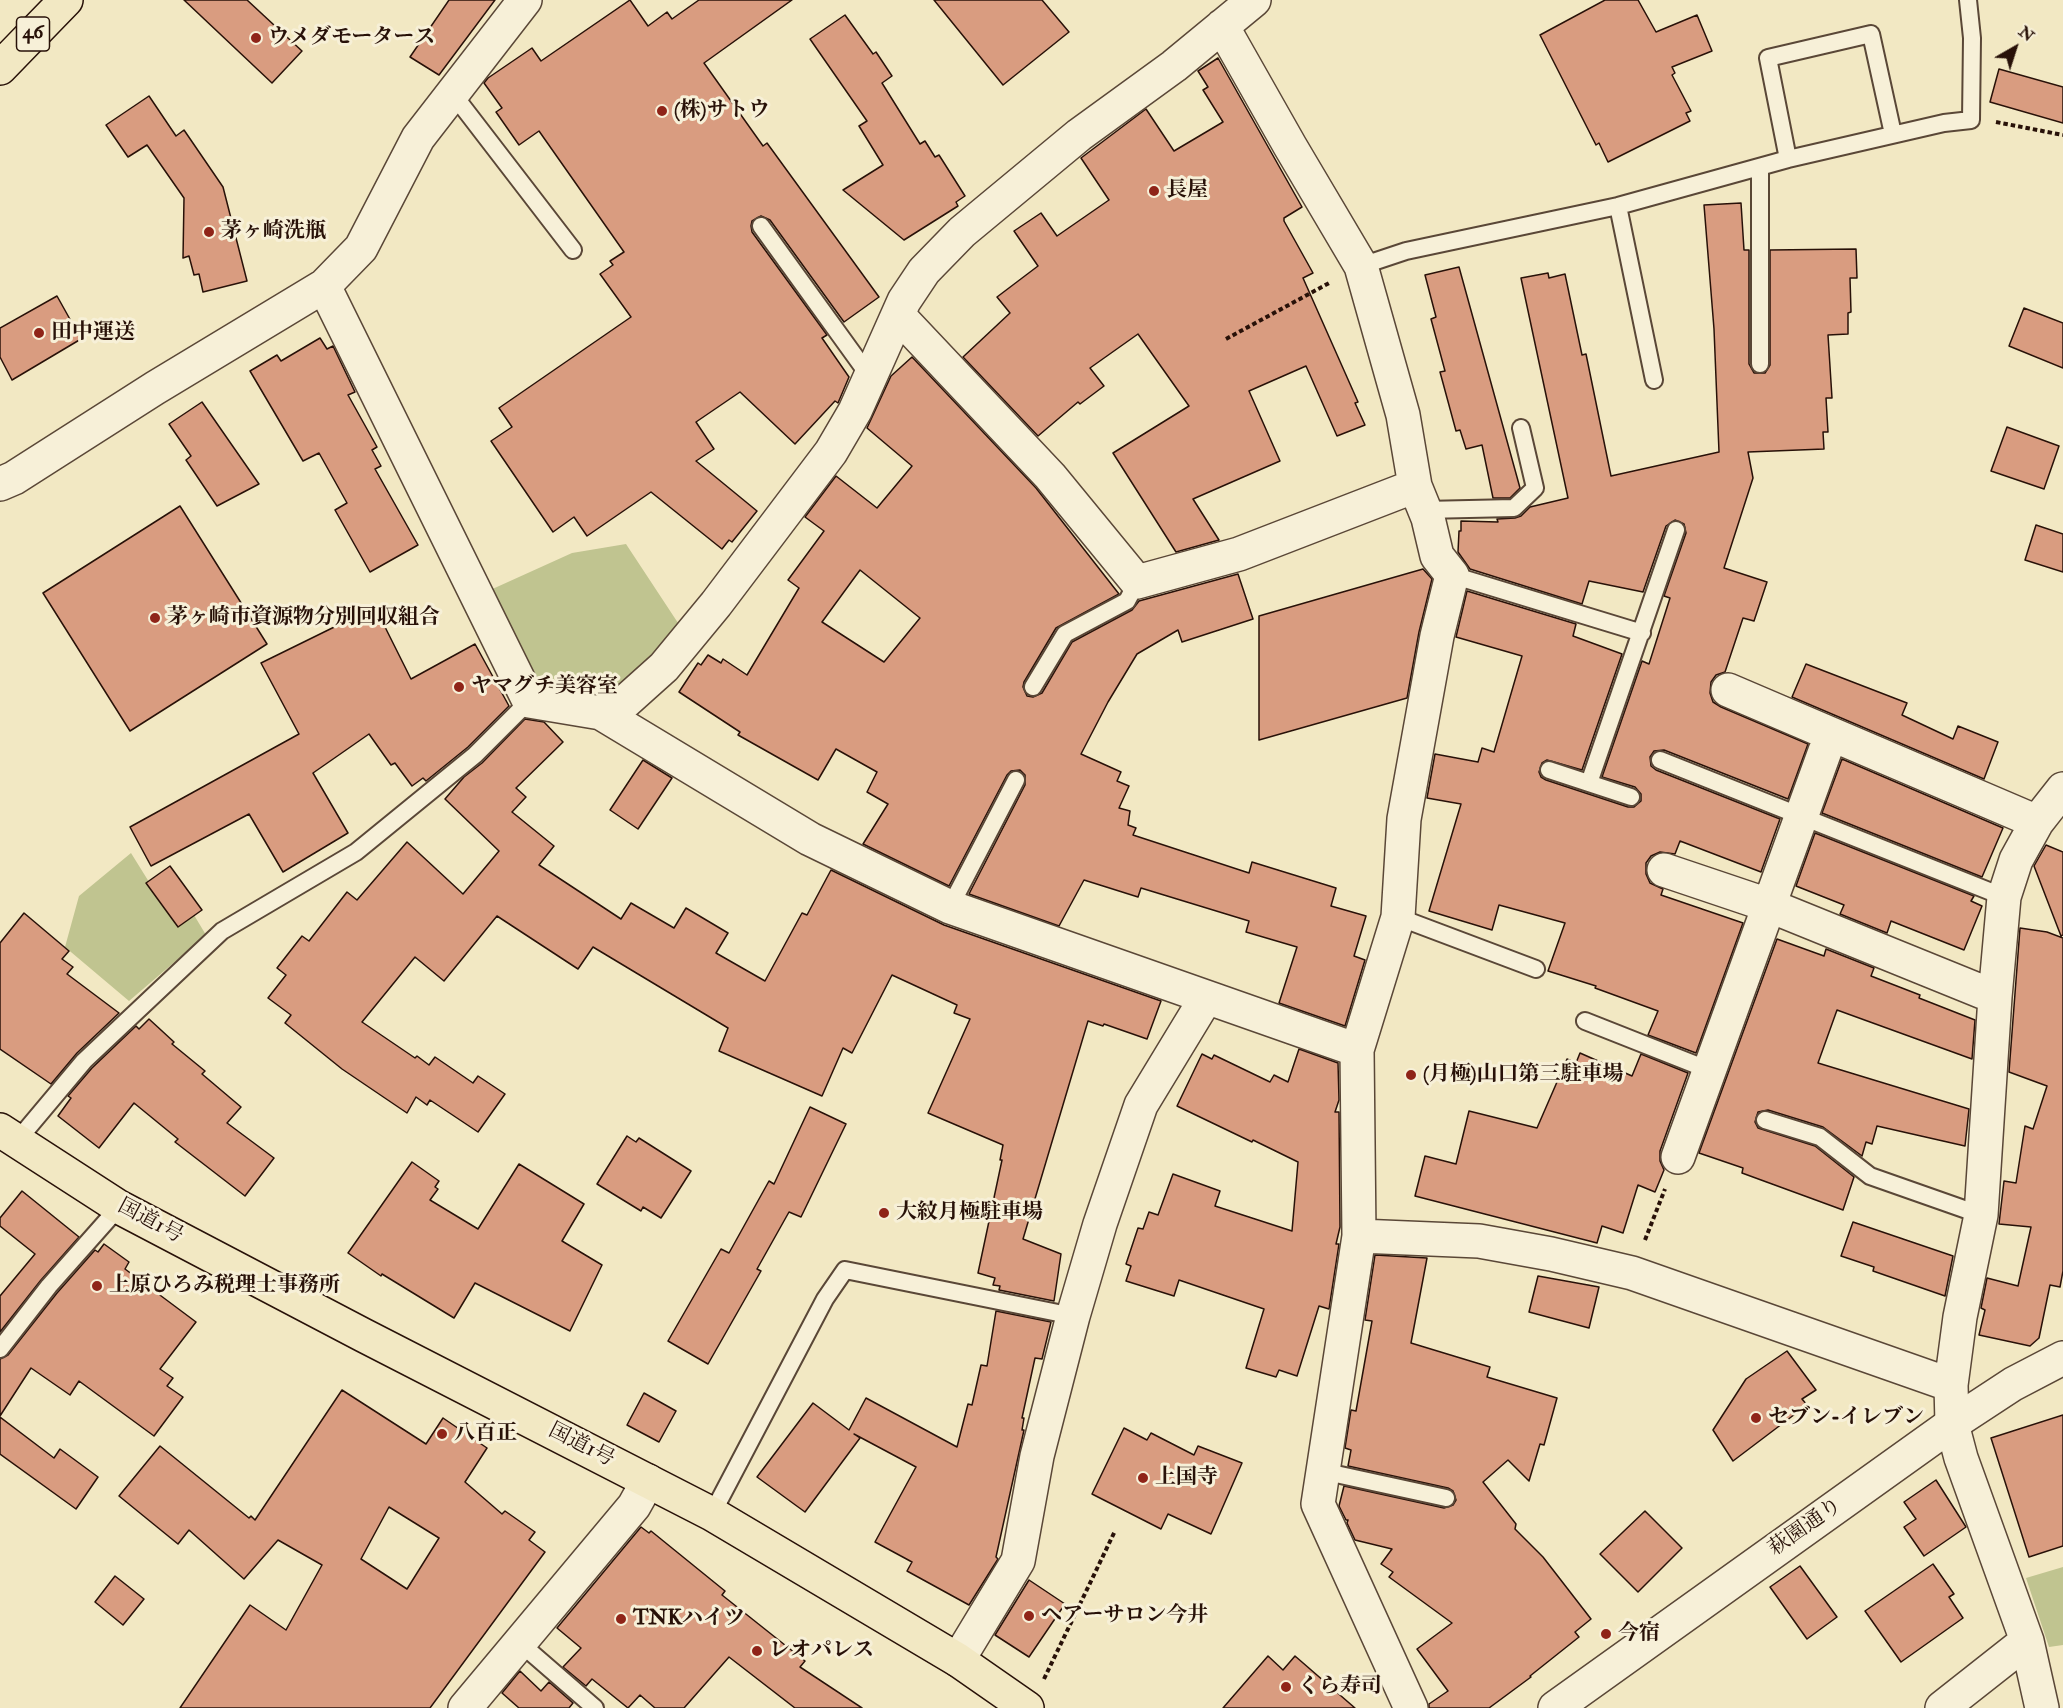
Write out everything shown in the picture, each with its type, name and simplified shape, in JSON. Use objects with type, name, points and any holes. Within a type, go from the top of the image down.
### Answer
[{"type":"main road","name":"46","points":[[0,68],[66,0]]},
{"type":"main road","name":"国道1号","points":[[8,1136],[119,1207],[712,1514],[958,1660],[1034,1696]]},
{"type":"street","points":[[0,484],[14,478],[155,388],[324,286],[361,248],[418,138],[525,0]]},
{"type":"street","points":[[601,712],[626,702],[664,667],[716,604],[831,452],[855,411],[904,301],[924,271],[962,232],[1079,135],[1174,66],[1254,0]]},
{"type":"street","points":[[1222,27],[1361,266],[1403,415],[1420,498],[1437,556],[1452,575],[1437,636],[1404,819],[1398,917],[1357,1050],[1359,1236],[1318,1504],[1411,1708]]},
{"type":"street","points":[[324,286],[529,701],[601,712],[810,839],[950,907],[1357,1050]]},
{"type":"street","points":[[898,315],[1050,476],[1137,582],[1239,554],[1420,498]]},
{"type":"street","points":[[1728,690],[2037,822]]},
{"type":"street","points":[[1678,1157],[1825,751]]},
{"type":"street","points":[[2042,1708],[2026,1641],[1952,1424],[1951,1385],[1960,1317],[1981,1215],[2004,897],[2016,860],[2037,822],[2063,789]]},
{"type":"street","points":[[1664,870],[1768,905],[1995,998]]},
{"type":"street","points":[[958,1660],[1018,1561],[1037,1456],[1073,1316],[1100,1224],[1141,1105],[1206,998]]},
{"type":"street","points":[[1359,1236],[1479,1241],[1551,1254],[1632,1273],[1951,1385]]},
{"type":"street","name":"萩園通り","points":[[1555,1708],[1952,1424],[2013,1384],[2063,1358]]},
{"type":"street","points":[[465,1708],[634,1506],[648,1481]]},
{"type":"street","points":[[1942,1708],[2026,1641]]},
{"type":"lane","points":[[1361,266],[1406,251],[1618,206],[1788,159],[1944,123],[1971,120],[1972,38],[1968,0]]},
{"type":"lane","points":[[1788,159],[1768,58],[1871,34],[1893,134]]},
{"type":"lane","points":[[453,94],[573,250]]},
{"type":"lane","points":[[1760,168],[1760,364]]},
{"type":"lane","points":[[1618,206],[1654,380]]},
{"type":"lane","points":[[761,226],[870,377]]},
{"type":"lane","points":[[1420,498],[1514,508],[1535,488],[1521,428]]},
{"type":"lane","points":[[1589,783],[1676,530]]},
{"type":"lane","points":[[1452,575],[1641,633]]},
{"type":"lane","points":[[1033,687],[1065,634],[1127,602],[1137,582]]},
{"type":"lane","points":[[8,1136],[84,1061],[222,932],[356,852],[475,755],[529,701]]},
{"type":"lane","points":[[1660,760],[2004,897]]},
{"type":"lane","points":[[1549,770],[1631,797]]},
{"type":"lane","points":[[950,907],[1016,780]]},
{"type":"lane","points":[[1398,917],[1536,969]]},
{"type":"lane","points":[[1585,1021],[1709,1070]]},
{"type":"lane","points":[[1765,1120],[1820,1137],[1870,1176],[1981,1215]]},
{"type":"lane","points":[[0,1349],[49,1286],[119,1207]]},
{"type":"lane","points":[[712,1514],[825,1299],[845,1270],[1073,1316]]},
{"type":"lane","points":[[1322,1471],[1446,1498]]},
{"type":"lane","points":[[520,1643],[595,1708]]},
{"type":"path","points":[[1971,120],[2004,123],[2063,135]]},
{"type":"path","points":[[1226,339],[1361,266]]},
{"type":"path","points":[[1632,1273],[1678,1157]]},
{"type":"path","points":[[1034,1696],[1115,1531]]},
{"type":"green space","points":[[626,544],[682,629],[601,713],[529,701],[477,596],[572,553]]},
{"type":"green space","points":[[131,853],[177,927],[194,915],[206,935],[129,1001],[65,947],[79,896]]},
{"type":"green space","points":[[2063,1567],[2063,1645],[2049,1647],[2026,1578]]},
{"type":"building","name":"ウメダモータース","points":[[184,0],[247,0],[302,51],[272,83]]},
{"type":"building","points":[[449,0],[495,0],[439,75],[410,57]]},
{"type":"building","points":[[630,0],[648,26],[667,12],[672,19],[699,0],[792,0],[704,63],[763,146],[767,143],[879,297],[844,322],[770,220],[761,216],[752,221],[752,232],[827,335],[822,338],[849,377],[838,403],[835,401],[795,444],[740,392],[696,422],[714,449],[696,461],[757,511],[732,542],[729,540],[722,549],[651,492],[587,536],[574,517],[553,532],[491,441],[512,427],[499,408],[631,317],[600,274],[613,265],[610,261],[624,252],[539,131],[519,145],[496,112],[502,108],[484,83],[532,48],[541,61]]},
{"type":"building","points":[[934,0],[1042,0],[1069,32],[1003,85]]},
{"type":"building","points":[[1605,0],[1638,0],[1656,32],[1697,15],[1712,51],[1672,67],[1675,73],[1672,75],[1691,111],[1686,113],[1690,121],[1608,162],[1599,143],[1596,145],[1540,35]]},
{"type":"building","points":[[845,15],[873,54],[876,52],[892,76],[882,83],[920,144],[925,141],[935,157],[939,155],[965,196],[956,202],[958,206],[904,240],[843,190],[883,165],[859,126],[867,121],[810,39]]},
{"type":"building","points":[[1218,58],[1302,207],[1284,218],[1284,221],[1313,273],[1303,278],[1358,402],[1355,403],[1365,425],[1337,436],[1306,366],[1249,391],[1280,461],[1193,499],[1219,540],[1176,552],[1113,453],[1189,406],[1138,334],[1090,368],[1104,386],[1080,404],[1078,402],[1038,436],[963,357],[1010,313],[997,297],[1038,266],[1014,231],[1041,213],[1057,236],[1109,200],[1081,158],[1146,109],[1174,151],[1223,122],[1203,90],[1208,87],[1198,71]]},
{"type":"building","points":[[1999,69],[2063,87],[2063,123],[1990,102]]},
{"type":"building","points":[[149,96],[176,136],[184,130],[223,187],[247,281],[203,292],[199,274],[194,275],[189,256],[183,258],[184,198],[147,145],[128,157],[106,125]]},
{"type":"building","points":[[1741,203],[1744,250],[1749,250],[1749,364],[1754,373],[1765,373],[1770,365],[1770,250],[1856,249],[1857,278],[1850,278],[1851,312],[1848,313],[1848,334],[1828,335],[1832,398],[1826,398],[1828,432],[1823,432],[1824,449],[1748,452],[1753,478],[1724,568],[1767,582],[1754,621],[1743,618],[1725,672],[1716,675],[1711,682],[1710,693],[1713,702],[1721,707],[1808,744],[1788,799],[1664,750],[1654,751],[1650,757],[1651,766],[1656,770],[1780,819],[1761,872],[1680,841],[1675,854],[1660,852],[1651,856],[1646,863],[1646,874],[1650,883],[1663,889],[1661,895],[1743,923],[1696,1053],[1648,1035],[1658,1011],[1595,988],[1596,986],[1548,971],[1565,923],[1499,905],[1492,930],[1429,911],[1461,804],[1427,798],[1435,754],[1478,762],[1482,748],[1494,752],[1522,656],[1456,637],[1467,591],[1576,624],[1573,636],[1622,654],[1582,770],[1547,760],[1542,763],[1539,772],[1546,780],[1628,807],[1634,807],[1641,801],[1641,794],[1635,787],[1602,777],[1642,661],[1649,664],[1670,598],[1664,596],[1686,533],[1684,524],[1675,520],[1666,526],[1643,592],[1589,581],[1582,604],[1470,569],[1458,552],[1459,531],[1461,531],[1461,521],[1498,522],[1497,519],[1521,516],[1530,507],[1568,498],[1521,278],[1548,273],[1549,278],[1565,274],[1582,355],[1586,354],[1611,476],[1719,452],[1714,329],[1704,205]]},
{"type":"building","points":[[1459,267],[1520,488],[1510,498],[1493,498],[1482,445],[1466,449],[1460,430],[1456,431],[1440,372],[1445,371],[1431,319],[1436,317],[1425,275]]},
{"type":"building","name":"田中運送","points":[[57,296],[81,339],[12,380],[0,357],[0,328]]},
{"type":"building","points":[[2024,308],[2063,323],[2063,368],[2009,346]]},
{"type":"building","points":[[320,338],[327,349],[333,346],[355,392],[348,395],[377,447],[372,450],[381,466],[375,469],[418,545],[370,572],[335,510],[347,503],[319,453],[303,461],[250,371],[277,355],[281,361]]},
{"type":"building","points":[[912,357],[1036,488],[1119,594],[1056,628],[1024,682],[1023,687],[1027,696],[1033,697],[1042,693],[1072,642],[1132,610],[1139,601],[1238,574],[1253,619],[1182,642],[1178,630],[1137,654],[1108,702],[1081,754],[1121,772],[1117,781],[1129,786],[1119,808],[1130,811],[1128,825],[1136,828],[1133,835],[1249,873],[1252,862],[1336,888],[1331,906],[1366,916],[1354,956],[1365,960],[1345,1026],[1279,1003],[1297,947],[1246,932],[1249,921],[1141,888],[1138,897],[1084,880],[1059,926],[969,894],[1025,785],[1025,775],[1020,770],[1011,771],[1007,775],[949,886],[863,844],[888,804],[867,792],[877,772],[836,749],[818,780],[738,735],[740,732],[679,692],[698,663],[701,665],[708,655],[721,663],[723,659],[747,675],[799,588],[788,580],[824,531],[805,517],[836,476],[877,508],[912,466],[867,428],[891,376]],"holes":[[[860,570],[920,618],[884,662],[822,622]]]},
{"type":"building","points":[[202,402],[259,484],[217,506],[186,460],[191,456],[169,424]]},
{"type":"building","points":[[2007,427],[2059,446],[2044,489],[1991,471]]},
{"type":"building","name":"茅ヶ崎市資源物分別回収組合","points":[[180,506],[267,644],[130,731],[43,593]]},
{"type":"building","points":[[2036,525],[2063,534],[2063,572],[2025,560]]},
{"type":"building","points":[[1423,569],[1432,579],[1419,632],[1407,698],[1259,740],[1259,616]]},
{"type":"building","points":[[375,607],[411,679],[475,644],[509,706],[468,747],[426,781],[423,778],[412,786],[395,763],[391,765],[369,734],[313,773],[348,833],[283,872],[249,814],[151,866],[130,827],[299,734],[261,663]]},
{"type":"building","points":[[1806,664],[1907,703],[1902,715],[1953,739],[1958,726],[1998,742],[1984,779],[1792,697]]},
{"type":"building","points":[[525,719],[544,722],[563,742],[516,788],[526,797],[512,812],[554,846],[539,865],[621,919],[631,903],[674,928],[686,908],[728,933],[716,953],[765,981],[802,913],[807,915],[831,870],[944,925],[1161,1001],[1147,1039],[1088,1021],[1023,1239],[1061,1254],[1054,1301],[999,1290],[1000,1286],[993,1285],[995,1278],[978,1273],[1002,1160],[1000,1160],[1003,1145],[928,1113],[970,1019],[954,1013],[957,1005],[892,975],[852,1053],[843,1048],[822,1096],[719,1051],[728,1028],[593,947],[578,969],[497,916],[444,981],[415,957],[362,1022],[415,1058],[417,1056],[429,1065],[435,1057],[473,1083],[478,1076],[505,1094],[478,1132],[430,1100],[427,1105],[416,1097],[407,1113],[342,1069],[285,1023],[291,1015],[268,998],[286,975],[277,968],[302,936],[309,941],[347,892],[357,900],[407,842],[463,894],[499,851],[445,799],[464,777],[482,763]]},
{"type":"building","points":[[1842,759],[2003,828],[1982,877],[1822,813]]},
{"type":"building","points":[[643,760],[672,778],[638,829],[610,810]]},
{"type":"building","points":[[1815,833],[1974,896],[1971,901],[1982,906],[1964,950],[1891,921],[1887,933],[1840,914],[1844,905],[1796,886]]},
{"type":"building","points":[[2046,845],[2063,852],[2063,935],[2061,936],[2034,866]]},
{"type":"building","points":[[170,866],[202,910],[178,927],[146,883]]},
{"type":"building","points":[[24,913],[69,951],[62,959],[73,967],[67,974],[119,1013],[77,1053],[51,1084],[0,1049],[0,943]]},
{"type":"building","points":[[2020,928],[2047,932],[2063,938],[2063,1271],[2060,1287],[2050,1285],[2039,1338],[2030,1346],[1979,1335],[1985,1310],[1981,1308],[1987,1278],[2018,1286],[2031,1227],[1999,1224],[2004,1181],[2016,1183],[2025,1126],[2033,1129],[2047,1086],[2009,1072]]},
{"type":"building","points":[[1777,939],[1824,956],[1826,949],[1874,968],[1871,976],[1975,1020],[1972,1059],[1837,1010],[1818,1063],[1969,1109],[1965,1146],[1877,1126],[1872,1144],[1866,1142],[1862,1156],[1823,1127],[1768,1110],[1758,1112],[1755,1122],[1758,1128],[1815,1146],[1854,1177],[1843,1210],[1742,1173],[1743,1168],[1699,1153]]},
{"type":"building","points":[[149,1019],[174,1042],[172,1044],[205,1071],[202,1074],[241,1107],[227,1123],[274,1158],[245,1196],[175,1142],[178,1139],[134,1103],[99,1148],[58,1116],[71,1098],[68,1096],[92,1068],[136,1026],[139,1029]]},
{"type":"building","points":[[1299,1049],[1338,1063],[1339,1100],[1335,1112],[1339,1112],[1340,1227],[1336,1244],[1339,1244],[1329,1309],[1319,1306],[1297,1376],[1279,1370],[1276,1377],[1246,1368],[1264,1309],[1179,1280],[1174,1296],[1126,1281],[1131,1266],[1126,1264],[1138,1228],[1143,1229],[1149,1212],[1158,1215],[1173,1174],[1220,1191],[1215,1206],[1292,1231],[1298,1162],[1177,1106],[1202,1054],[1212,1059],[1214,1055],[1270,1082],[1274,1075],[1288,1082]]},
{"type":"building","points":[[1580,1053],[1632,1076],[1641,1054],[1688,1073],[1660,1151],[1660,1161],[1664,1170],[1655,1192],[1638,1185],[1623,1233],[1602,1226],[1597,1243],[1415,1196],[1425,1156],[1456,1164],[1469,1111],[1537,1128],[1567,1059],[1576,1063]]},
{"type":"building","points":[[810,1107],[846,1124],[801,1217],[789,1212],[757,1269],[761,1271],[708,1364],[668,1341],[721,1249],[729,1253],[769,1181],[774,1184]]},
{"type":"building","points":[[627,1136],[636,1142],[639,1138],[691,1171],[661,1218],[643,1207],[641,1211],[597,1184]]},
{"type":"building","points":[[412,1162],[439,1181],[435,1187],[438,1189],[430,1200],[478,1229],[519,1164],[584,1204],[562,1241],[602,1265],[570,1331],[475,1283],[454,1318],[382,1274],[381,1276],[348,1253]]},
{"type":"building","points":[[22,1191],[79,1237],[0,1332],[0,1296],[35,1254],[0,1226],[0,1218]]},
{"type":"building","points":[[1853,1222],[1953,1256],[1945,1296],[1873,1271],[1874,1267],[1841,1256]]},
{"type":"building","points":[[104,1244],[129,1262],[125,1269],[196,1322],[160,1369],[173,1378],[167,1386],[183,1397],[154,1436],[79,1381],[70,1395],[31,1368],[0,1416],[0,1359],[8,1355],[57,1293],[95,1250],[98,1252]]},
{"type":"building","points":[[1375,1255],[1427,1258],[1411,1343],[1490,1367],[1487,1377],[1557,1398],[1544,1445],[1540,1444],[1529,1481],[1508,1460],[1483,1482],[1516,1524],[1515,1529],[1543,1557],[1591,1619],[1575,1632],[1579,1637],[1489,1708],[1429,1708],[1429,1704],[1448,1691],[1417,1649],[1452,1623],[1389,1577],[1393,1572],[1381,1564],[1392,1549],[1355,1540],[1347,1523],[1348,1520],[1339,1506],[1344,1486],[1444,1508],[1453,1505],[1456,1500],[1453,1491],[1448,1488],[1348,1466],[1351,1450],[1345,1448],[1351,1410],[1356,1411],[1372,1321],[1365,1320]]},
{"type":"building","points":[[1538,1276],[1599,1287],[1589,1328],[1529,1312]]},
{"type":"building","points":[[996,1311],[1051,1322],[1042,1359],[1035,1358],[1022,1418],[1024,1418],[1022,1430],[1024,1430],[996,1557],[998,1559],[969,1605],[907,1571],[912,1562],[875,1542],[916,1467],[854,1434],[860,1438],[805,1512],[757,1477],[813,1403],[849,1430],[866,1398],[957,1447],[968,1404],[972,1405],[981,1365],[987,1366]]},
{"type":"building","name":"セブン-イレブン","points":[[1787,1351],[1816,1390],[1802,1399],[1807,1405],[1733,1461],[1713,1430],[1746,1379]]},
{"type":"building","points":[[342,1390],[426,1444],[443,1418],[487,1448],[465,1482],[502,1514],[505,1511],[535,1532],[529,1540],[545,1552],[430,1708],[180,1708],[250,1605],[286,1630],[322,1565],[278,1540],[244,1579],[189,1530],[178,1544],[119,1496],[160,1446],[249,1518],[251,1516],[255,1520]],"holes":[[[389,1507],[439,1538],[407,1589],[361,1559]]]},
{"type":"building","points":[[644,1393],[676,1411],[659,1442],[627,1425]]},
{"type":"building","points":[[2063,1415],[2063,1546],[2029,1557],[1991,1438]]},
{"type":"building","points":[[0,1417],[54,1458],[60,1449],[98,1477],[76,1509],[0,1454]]},
{"type":"building","name":"上国寺","points":[[1124,1428],[1147,1440],[1151,1433],[1194,1455],[1198,1446],[1242,1463],[1211,1534],[1168,1514],[1161,1529],[1092,1494]]},
{"type":"building","points":[[1936,1480],[1966,1527],[1924,1556],[1904,1527],[1916,1519],[1904,1502]]},
{"type":"building","points":[[1645,1511],[1682,1548],[1638,1592],[1600,1554]]},
{"type":"building","points":[[641,1527],[649,1533],[651,1531],[725,1591],[722,1595],[805,1661],[800,1667],[862,1708],[795,1708],[729,1657],[684,1708],[655,1708],[640,1695],[628,1708],[592,1679],[586,1686],[563,1667],[581,1648],[557,1628]]},
{"type":"building","points":[[1933,1564],[1954,1594],[1949,1597],[1963,1618],[1901,1662],[1865,1611]]},
{"type":"building","points":[[1800,1566],[1837,1617],[1807,1639],[1770,1587]]},
{"type":"building","points":[[115,1576],[144,1599],[123,1625],[95,1602]]},
{"type":"building","name":"ヘアーサロン今井","points":[[1029,1580],[1065,1604],[1029,1657],[995,1635]]},
{"type":"building","name":"くら寿司","points":[[1268,1656],[1283,1670],[1295,1656],[1355,1708],[1223,1708]]},
{"type":"building","points":[[520,1671],[541,1691],[549,1682],[573,1703],[569,1708],[519,1708],[502,1693]]},
{"type":"place","name":"ウメダモータース","points":[[256,38]]},
{"type":"place","name":"(株)サトウ","points":[[662,111]]},
{"type":"place","name":"長屋","points":[[1154,191]]},
{"type":"place","name":"茅ヶ崎洗瓶","points":[[209,232]]},
{"type":"place","name":"田中運送","points":[[39,333]]},
{"type":"place","name":"茅ヶ崎市資源物分別回収組合","points":[[155,618]]},
{"type":"place","name":"ヤマグチ美容室","points":[[459,687]]},
{"type":"place","name":"(月極)山口第三駐車場","points":[[1411,1075]]},
{"type":"place","name":"大紋月極駐車場","points":[[884,1213]]},
{"type":"place","name":"上原ひろみ税理士事務所","points":[[97,1286]]},
{"type":"place","name":"セブン-イレブン","points":[[1756,1418]]},
{"type":"place","name":"八百正","points":[[442,1434]]},
{"type":"place","name":"上国寺","points":[[1143,1478]]},
{"type":"place","name":"ヘアーサロン今井","points":[[1029,1616]]},
{"type":"place","name":"TNKハイツ","points":[[621,1619]]},
{"type":"place","name":"今宿","points":[[1606,1634]]},
{"type":"place","name":"レオパレス","points":[[757,1651]]},
{"type":"place","name":"くら寿司","points":[[1286,1687]]}]
